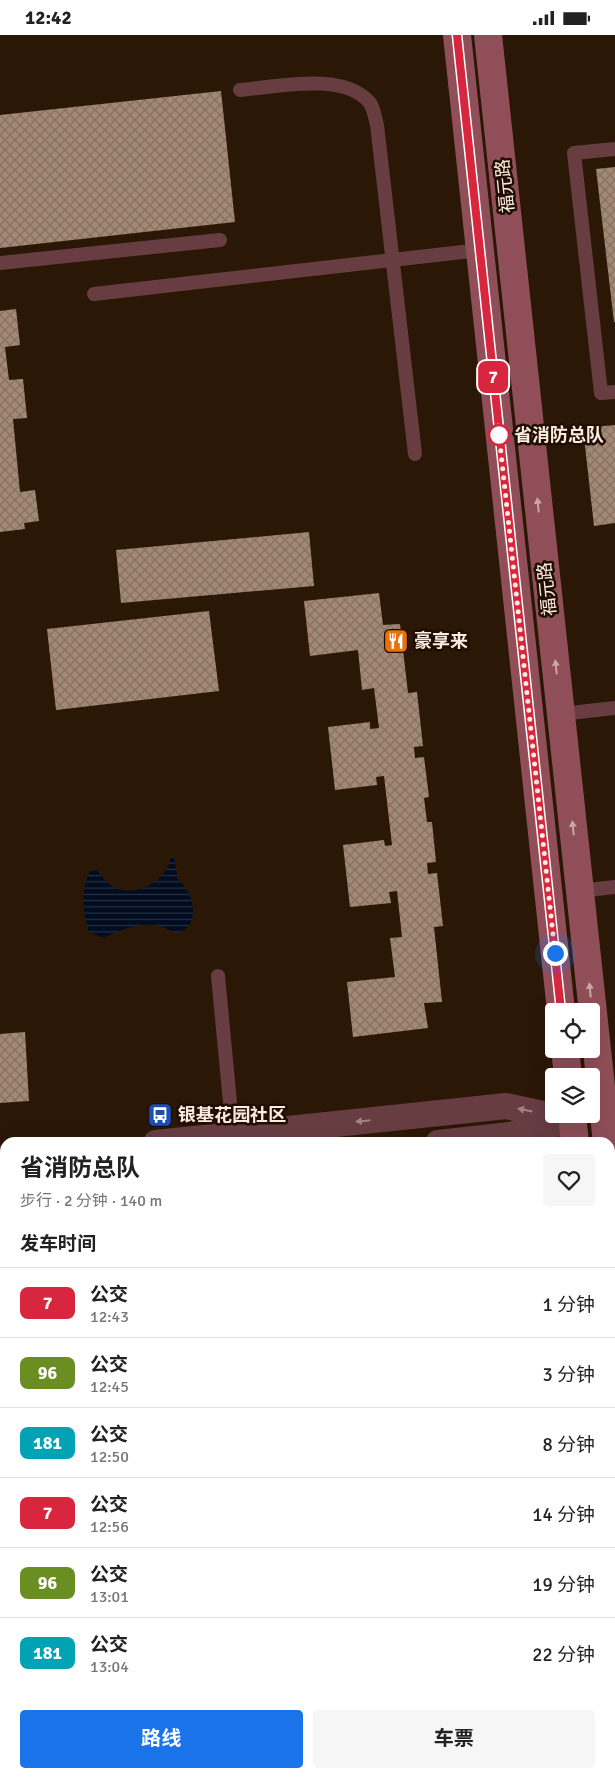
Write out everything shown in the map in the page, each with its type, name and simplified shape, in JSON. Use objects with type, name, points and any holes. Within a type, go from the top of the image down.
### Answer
[{"type":"main road","name":"福元路","points":[[457,35],[560,1003]]},
{"type":"main road","name":"福元路","points":[[488,35],[580,891],[609,1130]]},
{"type":"street","points":[[214,1137],[506,1106],[573,1125]]},
{"type":"street","points":[[492,1137],[573,1125]]},
{"type":"lane","points":[[240,89],[331,83],[348,87],[360,93],[372,105],[377,125],[415,454]]},
{"type":"lane","points":[[615,149],[574,153],[601,393],[615,392]]},
{"type":"lane","points":[[0,263],[220,240]]},
{"type":"lane","points":[[94,294],[480,250]]},
{"type":"lane","points":[[561,713],[615,708]]},
{"type":"lane","points":[[580,891],[615,887]]},
{"type":"lane","points":[[218,976],[233,1135]]},
{"type":"water","points":[[171,856],[174,857],[178,880],[187,891],[193,906],[191,921],[187,927],[179,933],[160,926],[138,926],[124,929],[104,938],[89,932],[85,917],[84,893],[90,871],[97,870],[114,888],[130,891],[147,887],[154,883],[165,871]]},
{"type":"building","points":[[221,91],[235,222],[0,248],[0,115]]},
{"type":"building","points":[[615,167],[615,322],[614,322],[596,169]]},
{"type":"building","points":[[16,309],[20,345],[5,347],[9,380],[23,379],[27,418],[13,419],[20,492],[35,490],[39,521],[24,523],[25,529],[0,532],[0,311]]},
{"type":"building","points":[[615,425],[615,523],[594,526],[583,428]]},
{"type":"building","points":[[309,532],[314,586],[121,603],[116,550]]},
{"type":"building","points":[[379,593],[383,625],[400,624],[408,693],[417,692],[423,746],[414,747],[415,758],[424,757],[429,797],[424,798],[427,822],[432,822],[436,862],[427,863],[428,874],[437,873],[443,926],[434,927],[442,1002],[424,1003],[428,1028],[353,1037],[347,982],[395,977],[390,938],[402,937],[397,891],[389,892],[391,903],[350,907],[343,845],[384,840],[385,846],[392,845],[384,776],[376,777],[377,785],[335,790],[328,727],[370,722],[370,729],[379,728],[374,688],[362,690],[358,650],[310,656],[304,601]]},
{"type":"building","points":[[209,611],[219,691],[56,710],[47,629]]},
{"type":"building","points":[[25,1032],[29,1101],[0,1103],[0,1034]]},
{"type":"bus line","name":"7","points":[[457,35],[560,1003]]},
{"type":"place","name":"省消防总队","points":[[499,435]]},
{"type":"place","name":"豪享来","points":[[396,641]]},
{"type":"place","name":"银基花园社区","points":[[160,1115]]},
{"type":"route","points":[[499,435],[498,425],[555,953]]}]
